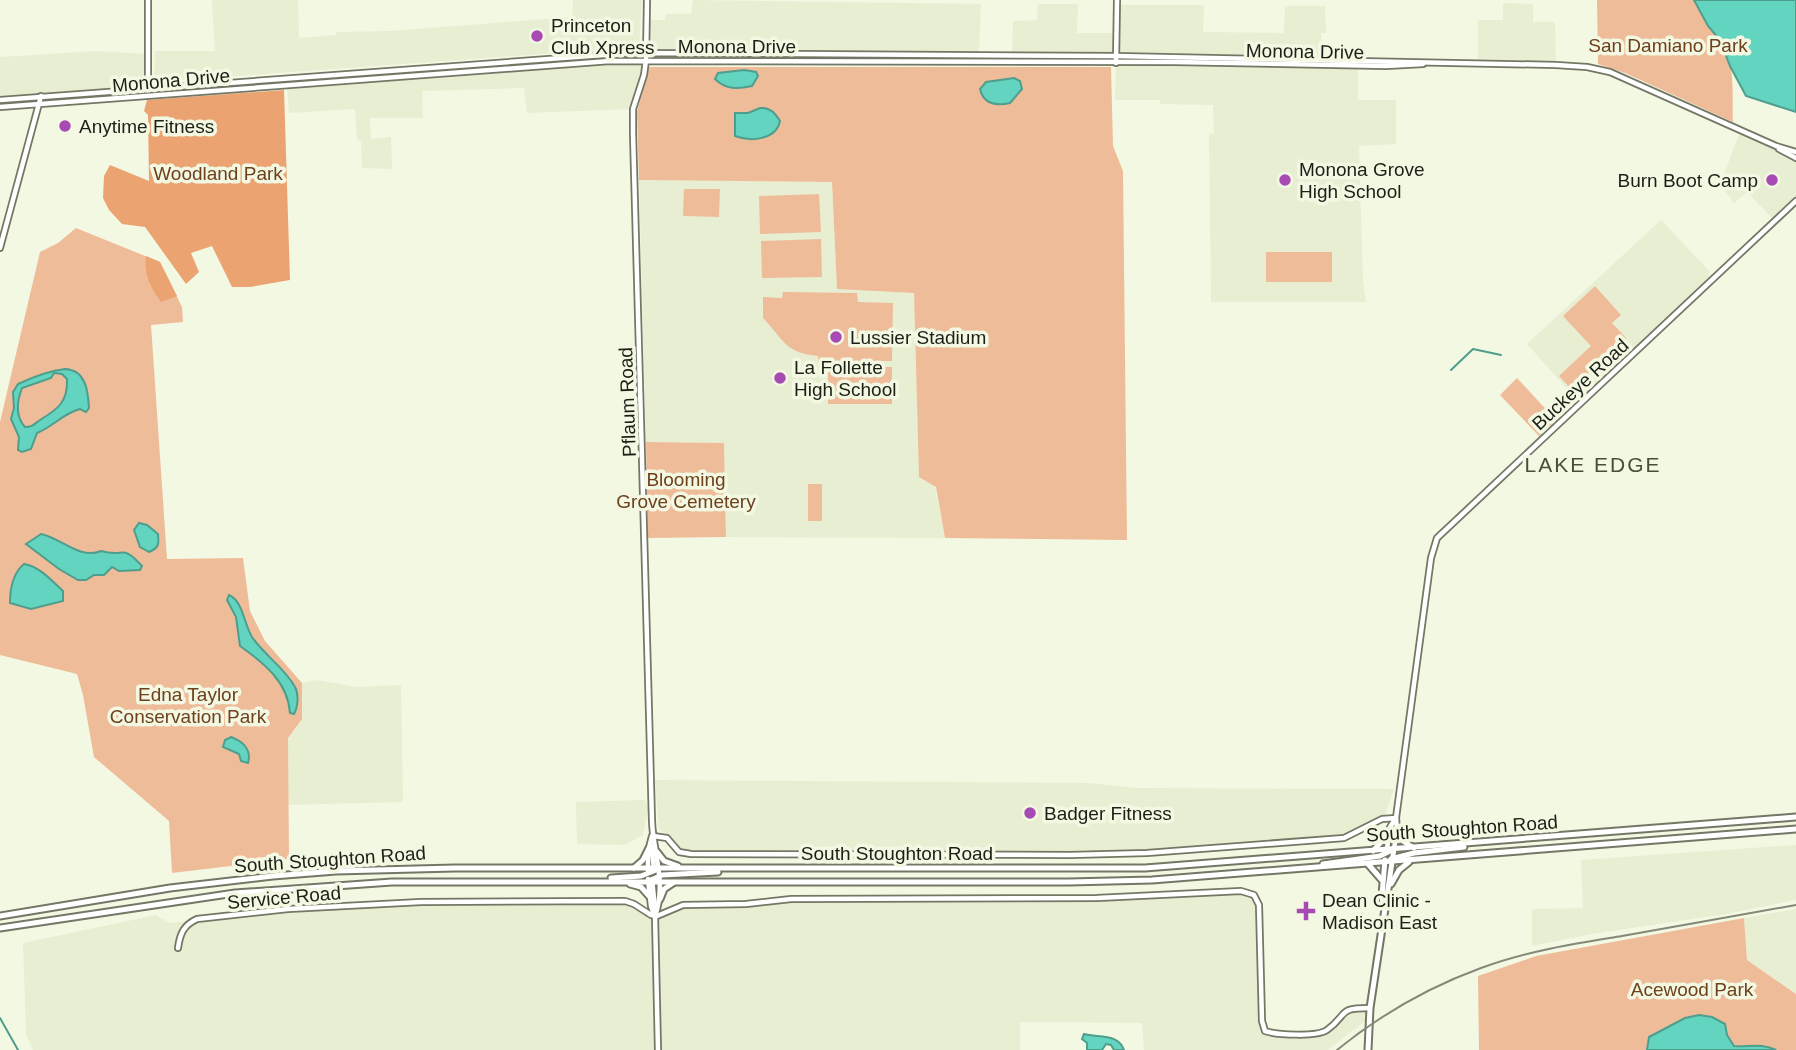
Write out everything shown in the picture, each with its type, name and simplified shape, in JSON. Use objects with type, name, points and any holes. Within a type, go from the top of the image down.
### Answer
[{"type":"main road","name":"South Stoughton Road","points":[[0,928],[189,899],[298,887],[392,882],[624,881],[684,869],[1085,869],[1185,865],[1386,852],[1394,849],[1796,817]]},
{"type":"main road","name":"South Stoughton Road","points":[[0,916],[159,890],[310,873],[405,868],[634,868],[677,882],[1112,881],[1272,872],[1796,828]]},
{"type":"main road","points":[[1396,833],[1414,848]]},
{"type":"main road","points":[[1373,851],[1389,834]]},
{"type":"main road","points":[[1393,860],[1494,841]]},
{"type":"main road","points":[[634,868],[643,860],[649,848]]},
{"type":"main road","points":[[1368,1050],[1370,1008],[1394,849]]},
{"type":"main road","points":[[657,852],[664,861],[684,869]]},
{"type":"main road","points":[[1272,872],[1284,868],[1364,859],[1386,852],[1382,880],[1384,910]]},
{"type":"main road","points":[[1389,886],[1399,870],[1410,861]]},
{"type":"main road","points":[[1367,864],[1378,872],[1382,880]]},
{"type":"main road","points":[[583,881],[735,869]]},
{"type":"main road","points":[[624,881],[640,887],[650,897]]},
{"type":"main road","points":[[660,899],[665,888],[677,882]]},
{"type":"street","points":[[148,0],[148,96]]},
{"type":"street","name":"Pflaum Road","points":[[647,0],[646,60],[633,109],[633,133],[652,836],[649,848],[660,899],[655,916]]},
{"type":"street","points":[[1116,0],[1116,63]]},
{"type":"street","points":[[917,62],[918,53]]},
{"type":"street","name":"Monona Drive","points":[[0,100],[447,66],[646,54],[918,53],[1552,64],[1597,69],[1620,76],[1776,146],[1796,158]]},
{"type":"street","name":"Monona Drive","points":[[0,107],[588,62],[646,60],[1403,66],[1434,63]]},
{"type":"street","points":[[0,248],[41,96]]},
{"type":"street","name":"Monona Drive","points":[[1776,146],[1796,152]]},
{"type":"street","name":"Buckeye Road","points":[[1394,849],[1431,558],[1437,538],[1796,201]]},
{"type":"street","points":[[1370,1008],[1356,1008],[1344,1012],[1329,1028],[1320,1033],[1265,1031],[1262,1021],[1259,905],[1254,895],[1241,891],[1108,898],[784,900],[746,904],[683,905],[655,916],[652,836],[667,838],[676,850],[684,854],[1105,854],[1344,838],[1382,820],[1396,818]]},
{"type":"street","name":"Buckeye Road","points":[[1386,852],[1389,834],[1396,818]]},
{"type":"street","name":"Pflaum Road","points":[[652,836],[657,852],[650,897],[655,916],[658,1050]]},
{"type":"street","name":"Service Road","points":[[178,948],[182,931],[197,919],[309,908],[410,903],[625,901],[655,916]]},
{"type":"shaded area","points":[[212,0],[298,0],[299,38],[336,35],[336,32],[391,31],[572,17],[573,0],[642,0],[639,47],[154,82],[155,51],[215,51]]},
{"type":"shaded area","points":[[693,0],[981,4],[979,55],[646,53],[647,20],[665,20],[666,14],[691,14]]},
{"type":"shaded area","points":[[1503,3],[1533,4],[1533,22],[1555,22],[1556,65],[1478,63],[1478,20],[1503,20]]},
{"type":"shaded area","points":[[1038,4],[1078,4],[1077,33],[1116,33],[1117,5],[1204,5],[1203,32],[1284,33],[1285,6],[1325,6],[1326,33],[1321,33],[1322,60],[1012,56],[1013,21],[1037,20]]},
{"type":"shaded area","points":[[96,51],[148,54],[148,90],[0,100],[0,57]]},
{"type":"shaded area","points":[[646,60],[633,109],[527,113],[524,88],[422,91],[423,118],[370,118],[371,139],[391,137],[392,169],[362,168],[361,141],[357,140],[355,109],[289,113],[287,85]]},
{"type":"shaded area","name":"Monona Grove High School","points":[[1116,63],[1358,66],[1358,100],[1396,100],[1396,144],[1359,146],[1366,302],[1211,302],[1209,134],[1214,133],[1213,105],[1160,104],[1160,100],[1115,100]]},
{"type":"shaded area","points":[[1741,130],[1796,155],[1796,201],[1775,221],[1747,192],[1734,203],[1720,184]]},
{"type":"shaded area","name":"La Follette High School","points":[[639,180],[832,182],[837,288],[914,293],[919,476],[935,487],[945,538],[726,537],[724,443],[646,442]]},
{"type":"shaded area","points":[[1661,220],[1709,271],[1709,277],[1577,400],[1527,344]]},
{"type":"shaded area","points":[[316,680],[357,687],[401,685],[403,802],[288,805],[288,738],[302,719],[302,683]]},
{"type":"shaded area","points":[[655,780],[1090,783],[1135,788],[1394,789],[1385,815],[1349,834],[1314,838],[1170,849],[1068,852],[696,851],[681,850],[669,835],[659,830]]},
{"type":"shaded area","points":[[646,801],[648,810],[643,835],[625,845],[577,844],[576,802]]},
{"type":"shaded area","points":[[1796,845],[1796,900],[1532,946],[1532,909],[1583,908],[1581,860]]},
{"type":"shaded area","points":[[1241,891],[1257,899],[1262,1021],[1265,1031],[1309,1034],[1326,1030],[1341,1013],[1370,1008],[1369,1018],[1328,1050],[1144,1050],[1142,1023],[1020,1022],[1020,1050],[33,1050],[26,1034],[23,943],[156,915],[170,923],[354,905],[625,901],[653,916],[676,907],[791,899],[1097,898]]},
{"type":"shaded area","points":[[1796,909],[1796,994],[1747,960],[1744,918]]},
{"type":"green space","name":"San Damiano Park","points":[[1597,0],[1694,0],[1726,50],[1732,80],[1733,122],[1625,73],[1598,64]]},
{"type":"green space","points":[[649,67],[1111,67],[1113,146],[1123,171],[1127,540],[945,538],[936,487],[919,477],[914,293],[837,289],[832,182],[639,180],[637,112]]},
{"type":"green space","name":"Woodland Park","points":[[284,90],[290,280],[250,287],[232,287],[212,246],[191,253],[199,272],[186,284],[145,227],[122,224],[109,210],[103,198],[104,176],[110,165],[149,181],[148,115],[144,111],[147,100]]},
{"type":"green space","points":[[684,189],[720,189],[719,217],[683,216]]},
{"type":"green space","points":[[819,194],[821,232],[760,234],[759,196]]},
{"type":"green space","name":"Edna Taylor Conservation Park","points":[[76,228],[160,262],[182,307],[183,322],[151,325],[167,559],[243,558],[250,611],[265,641],[302,683],[302,719],[288,738],[289,859],[172,873],[169,821],[94,757],[77,674],[0,655],[0,422],[40,252],[58,243]]},
{"type":"green space","points":[[821,239],[822,277],[762,278],[761,241]]},
{"type":"green space","points":[[1266,252],[1332,252],[1332,282],[1266,282]]},
{"type":"green space","points":[[146,256],[160,262],[177,296],[161,302],[149,280]]},
{"type":"green space","points":[[1595,286],[1621,315],[1612,323],[1626,338],[1571,389],[1559,376],[1591,346],[1563,316]]},
{"type":"green space","name":"Lussier Stadium","points":[[783,292],[857,293],[858,302],[893,303],[892,361],[818,362],[818,356],[798,352],[781,339],[763,318],[763,297],[782,298]]},
{"type":"green space","points":[[828,367],[892,367],[892,404],[828,404]]},
{"type":"green space","points":[[1517,378],[1554,418],[1554,422],[1539,436],[1500,395]]},
{"type":"green space","name":"Blooming Grove Cemetery","points":[[646,442],[724,443],[726,537],[648,538]]},
{"type":"green space","points":[[808,484],[822,484],[822,521],[808,521]]},
{"type":"green space","name":"Acewood Park","points":[[1744,918],[1747,960],[1796,994],[1796,1050],[1479,1050],[1478,976],[1536,956]]},
{"type":"water","points":[[1694,0],[1796,0],[1796,112],[1746,96],[1720,40],[1708,26]]},
{"type":"water","points":[[744,70],[756,72],[758,76],[752,86],[732,88],[715,79],[718,73]]},
{"type":"water","points":[[1014,78],[1020,81],[1022,89],[1010,103],[991,103],[984,98],[980,89],[986,82]]},
{"type":"water","points":[[760,108],[772,111],[780,121],[774,132],[755,139],[735,136],[735,113],[748,113]]},
{"type":"water","points":[[65,369],[82,377],[87,388],[89,408],[86,412],[80,409],[74,411],[37,433],[31,449],[22,452],[18,450],[19,437],[11,419],[14,408],[13,392],[18,384]],"holes":[[[54,373],[62,374],[67,379],[67,387],[61,404],[33,425],[25,427],[18,408],[22,388],[51,378]]]},
{"type":"water","points":[[139,523],[147,525],[158,534],[158,545],[149,552],[140,547],[134,530]]},
{"type":"water","points":[[41,534],[86,553],[126,553],[142,566],[140,570],[119,571],[112,567],[104,575],[78,580],[26,544]]},
{"type":"water","points":[[24,564],[40,571],[63,591],[63,601],[31,609],[10,603],[13,582]]},
{"type":"water","points":[[229,595],[240,607],[252,637],[295,687],[298,700],[294,714],[290,713],[285,692],[273,674],[240,646],[236,617],[227,600]]},
{"type":"water","points":[[231,737],[245,746],[249,754],[248,763],[241,761],[239,754],[223,747],[225,740]]},
{"type":"water","points":[[1699,1015],[1712,1017],[1725,1024],[1727,1035],[1734,1046],[1761,1046],[1776,1050],[1647,1050],[1649,1037],[1685,1018]]},
{"type":"water","points":[[1084,1034],[1113,1039],[1124,1050],[1114,1050],[1111,1045],[1106,1044],[1102,1050],[1087,1050],[1087,1043],[1082,1039]]},
{"type":"waterway","points":[[1451,370],[1473,349],[1501,355]]},
{"type":"waterway","points":[[0,1018],[18,1050]]},
{"type":"railway","points":[[1337,1050],[1406,1003],[1443,984],[1498,962],[1568,945],[1796,905]]},
{"type":"place","name":"Princeton Club Xpress","points":[[537,36]]},
{"type":"place","name":"Anytime Fitness","points":[[65,126]]},
{"type":"place","name":"Monona Grove High School","points":[[1285,180]]},
{"type":"place","name":"Burn Boot Camp","points":[[1772,180]]},
{"type":"place","name":"Lussier Stadium","points":[[836,337]]},
{"type":"place","name":"La Follette High School","points":[[780,378]]},
{"type":"place","name":"Badger Fitness","points":[[1030,813]]},
{"type":"place","name":"Dean Clinic - Madison East","points":[[1306,911]]},
{"type":"district","name":"LAKE EDGE","points":[[1593,465]]}]
